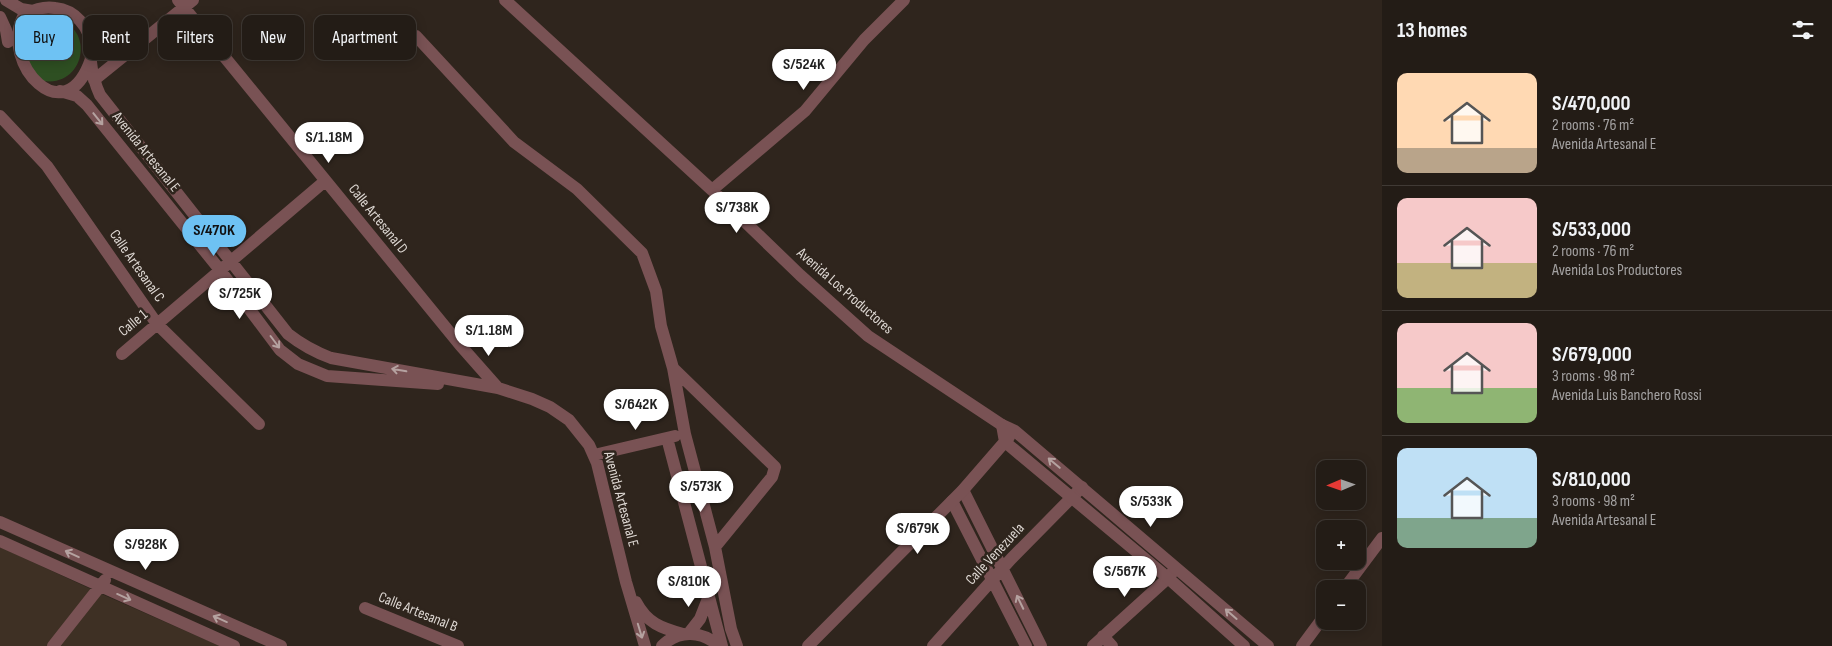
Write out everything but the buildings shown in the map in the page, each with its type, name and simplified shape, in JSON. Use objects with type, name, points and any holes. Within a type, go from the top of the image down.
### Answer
[{"type":"street","points":[[6,0],[22,9],[35,7]]},
{"type":"street","name":"Avenida Los Productores","points":[[505,0],[868,336],[1002,425],[1015,430],[1268,646]]},
{"type":"street","points":[[712,190],[805,111],[864,40],[904,0]]},
{"type":"street","points":[[94,80],[185,2]]},
{"type":"street","name":"Calle Artesanal D","points":[[185,2],[325,182],[460,346],[498,388]]},
{"type":"street","points":[[6,50],[17,23],[35,7]]},
{"type":"street","name":"Avenida Artesanal E","points":[[35,7],[61,9],[79,20],[83,27]]},
{"type":"street","points":[[0,16],[6,30],[6,50]]},
{"type":"street","points":[[416,36],[514,142],[577,189],[642,253],[656,291],[661,326],[673,368],[685,434],[715,546],[736,646]]},
{"type":"street","points":[[60,91],[80,79],[91,60]]},
{"type":"street","name":"Avenida Artesanal E","points":[[91,60],[94,80],[100,95],[288,334],[298,342],[319,354],[331,358],[498,388],[550,406],[577,428],[589,445],[600,472],[626,582]]},
{"type":"street","name":"Avenida Artesanal E","points":[[16,76],[27,85],[40,91],[60,91],[77,96],[87,105],[220,270],[280,350],[294,361],[307,369],[337,378],[498,388]]},
{"type":"street","name":"Calle Artesanal C","points":[[0,116],[47,166],[157,324],[259,424]]},
{"type":"street","name":"Calle 1","points":[[122,354],[325,182]]},
{"type":"street","points":[[673,368],[775,466],[772,477],[715,546]]},
{"type":"street","points":[[1002,425],[1005,442],[1168,578],[1244,646]]},
{"type":"street","points":[[808,646],[963,490],[1015,430]]},
{"type":"street","points":[[594,455],[685,434]]},
{"type":"street","points":[[667,438],[709,596],[720,646]]},
{"type":"street","name":"Calle Venezuela","points":[[933,646],[1003,568],[1082,487]]},
{"type":"street","points":[[963,490],[1041,646]]},
{"type":"street","points":[[952,501],[1026,646]]},
{"type":"street","points":[[0,522],[245,630],[274,645]]},
{"type":"street","points":[[1351,580],[1382,538]]},
{"type":"street","points":[[0,542],[235,646],[245,630]]},
{"type":"street","points":[[1092,646],[1108,641],[1176,568]]},
{"type":"street","points":[[53,646],[110,572]]},
{"type":"street","points":[[626,582],[642,613],[662,628],[686,634],[700,634],[710,638],[720,646]]},
{"type":"street","points":[[626,582],[645,646]]},
{"type":"street","points":[[662,646],[673,638],[686,634],[700,619],[709,596]]},
{"type":"street","name":"Calle Artesanal B","points":[[365,608],[458,646]]},
{"type":"street","points":[[1302,646],[1316,627]]},
{"type":"shaded area","points":[[0,547],[106,596],[220,646],[0,646]]},
{"type":"green space","points":[[73,29],[75,31],[80,43],[80,57],[74,69],[64,78],[49,81],[31,77],[26,60],[73,60]]}]
